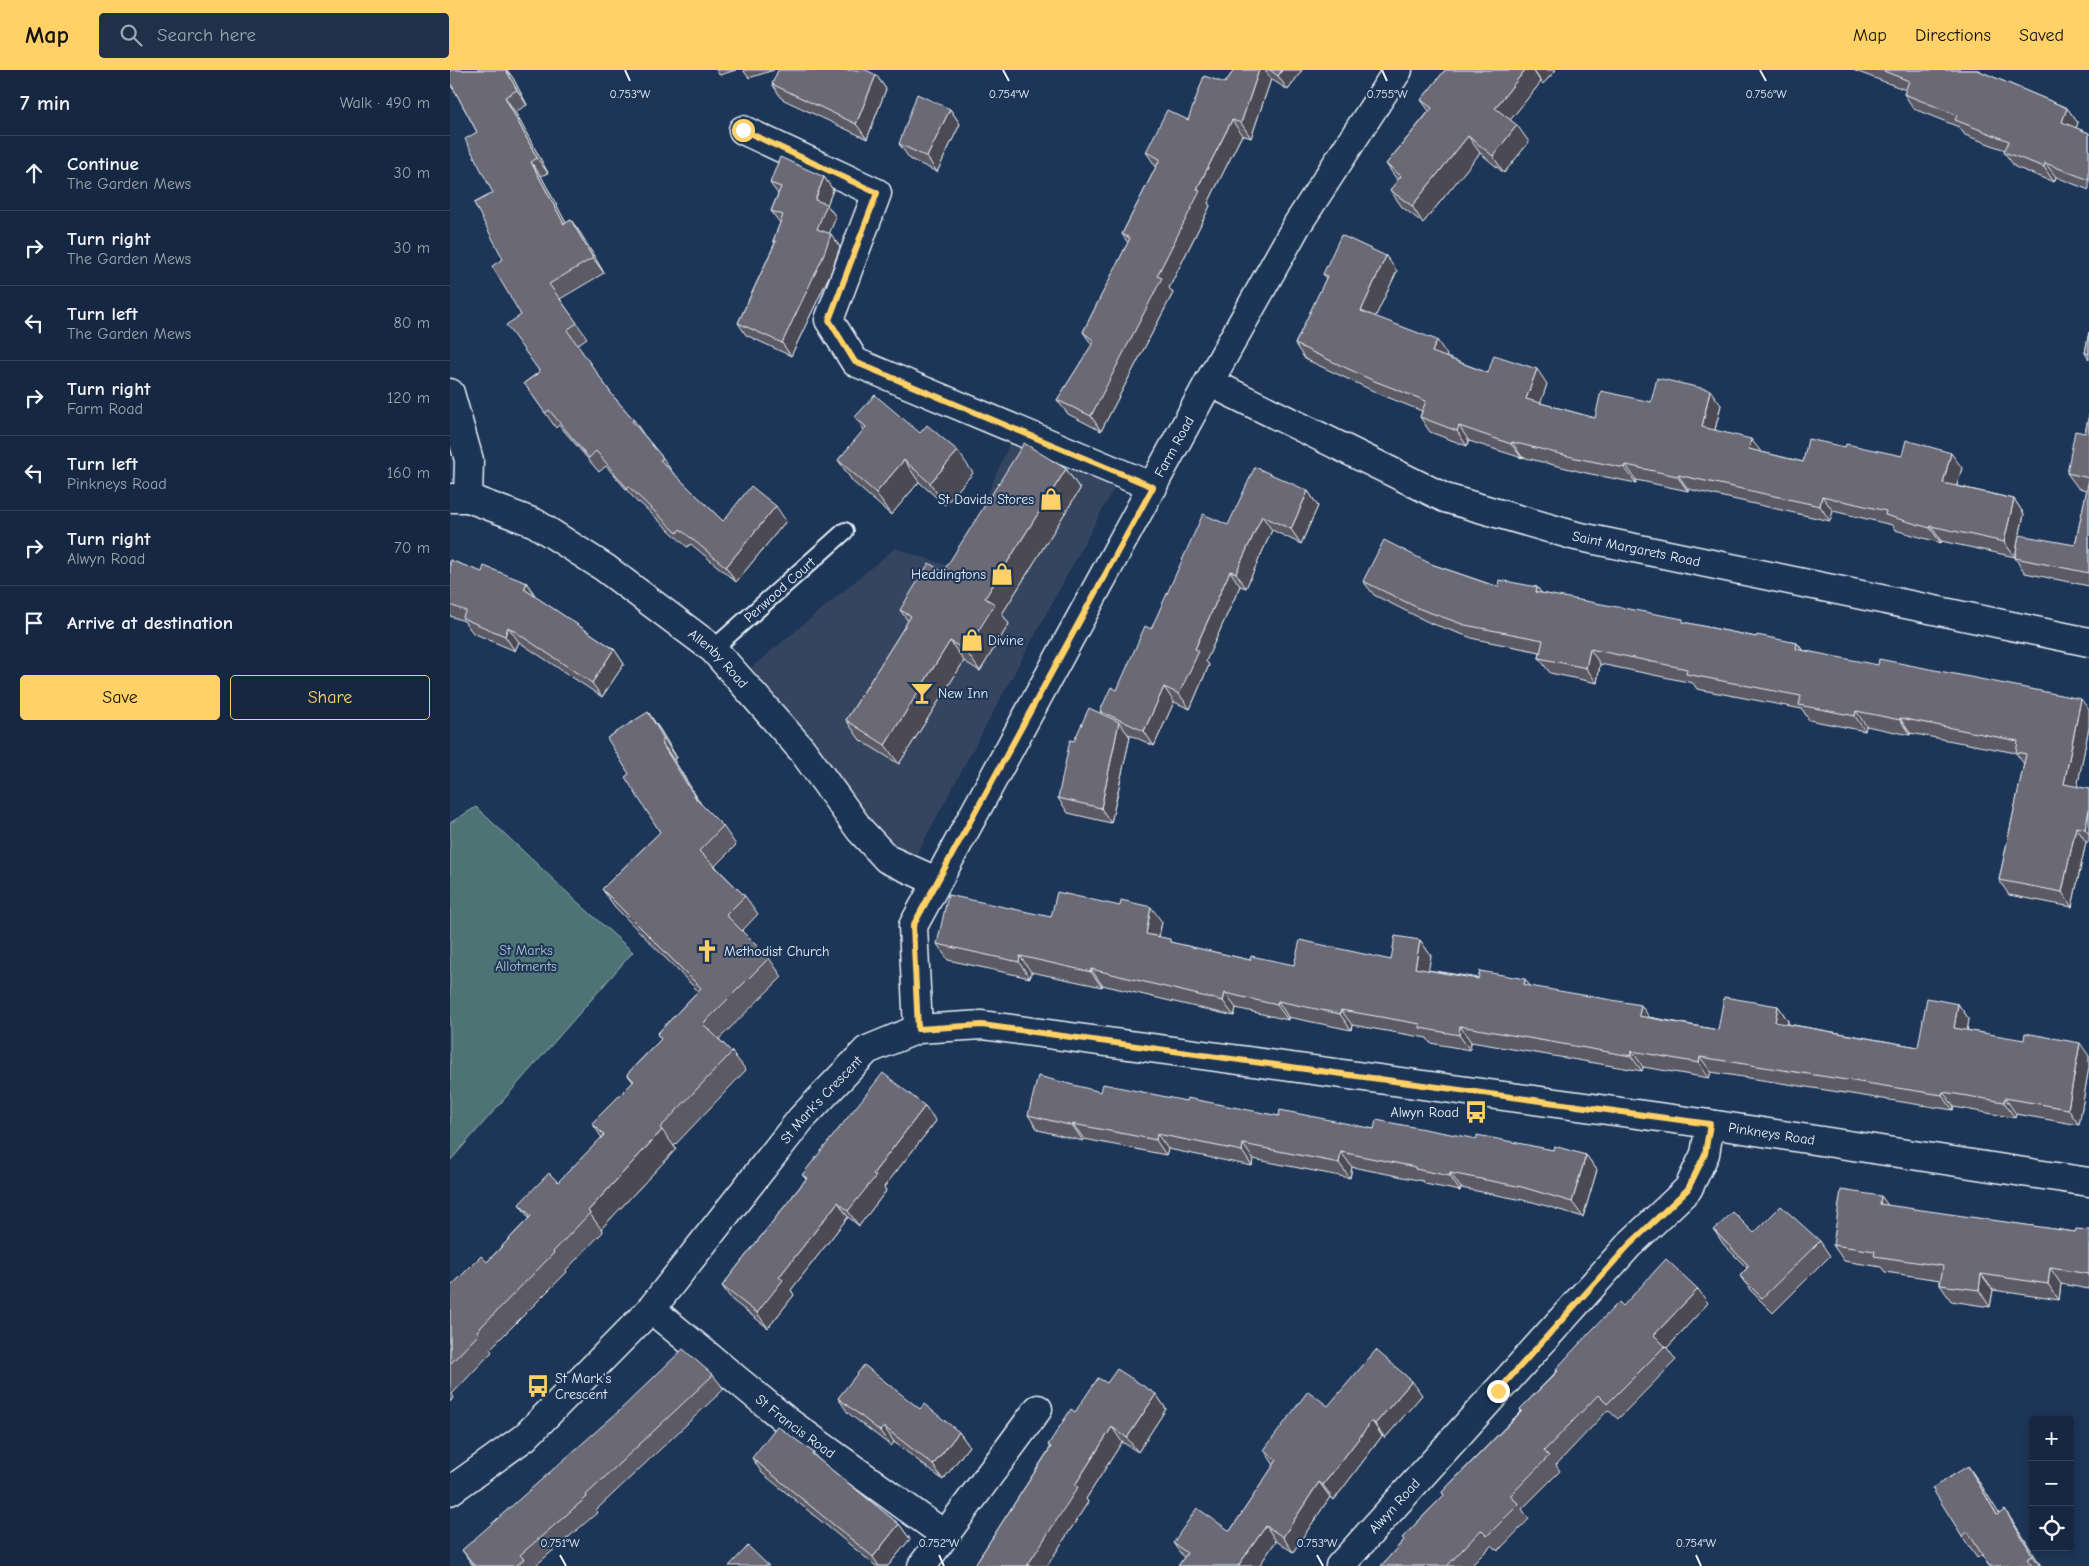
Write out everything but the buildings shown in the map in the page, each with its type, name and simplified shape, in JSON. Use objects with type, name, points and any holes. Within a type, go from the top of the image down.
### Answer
[{"type":"street","name":"Farm Road","points":[[918,1029],[913,926],[1297,224],[1398,70]]},
{"type":"street","points":[[743,130],[877,193],[829,320],[855,362],[1153,487]]},
{"type":"street","name":"Saint Margarets Road","points":[[1209,382],[1445,498],[1576,536],[2089,642]]},
{"type":"street","points":[[450,393],[469,460],[459,498]]},
{"type":"street","name":"Allenby Road","points":[[459,498],[535,523],[605,568],[713,649],[802,750],[860,830],[887,859],[936,881]]},
{"type":"street","name":"Pinkneys Road","points":[[918,1029],[982,1025],[1710,1124],[2089,1182]]},
{"type":"street","name":"St Mark's Crescent","points":[[450,1491],[525,1437],[651,1308],[800,1119],[860,1056],[867,1050],[918,1029]]},
{"type":"street","name":"Alwyn Road","points":[[1340,1566],[1629,1245],[1688,1189],[1705,1154],[1710,1124]]},
{"type":"street","name":"St Francis Road","points":[[651,1308],[788,1421],[945,1535]]},
{"type":"street","points":[[922,1566],[1038,1409]]},
{"type":"lane","name":"Penwood Court","points":[[713,649],[845,532]]},
{"type":"shaded area","points":[[1011,440],[1118,481],[914,859],[888,843],[851,802],[751,668],[895,548],[955,568]]},
{"type":"green space","name":"St Marks Allotments","points":[[476,807],[633,952],[450,1161],[450,823]]},
{"type":"place","name":"St Davids Stores","points":[[1051,499]]},
{"type":"place","name":"Heddingtons","points":[[1002,574]]},
{"type":"place","name":"Divine","points":[[972,640]]},
{"type":"place","name":"New Inn","points":[[922,693]]},
{"type":"place","name":"Methodist Church","points":[[707,951]]},
{"type":"place","name":"Alwyn Road","points":[[1476,1112]]},
{"type":"place","name":"St Mark's Crescent","points":[[538,1386]]},
{"type":"route","points":[[743,130],[877,193],[829,320],[855,362],[1153,487],[913,926],[918,1029],[982,1025],[1710,1124],[1705,1154],[1688,1189],[1629,1245],[1498,1391]]}]
